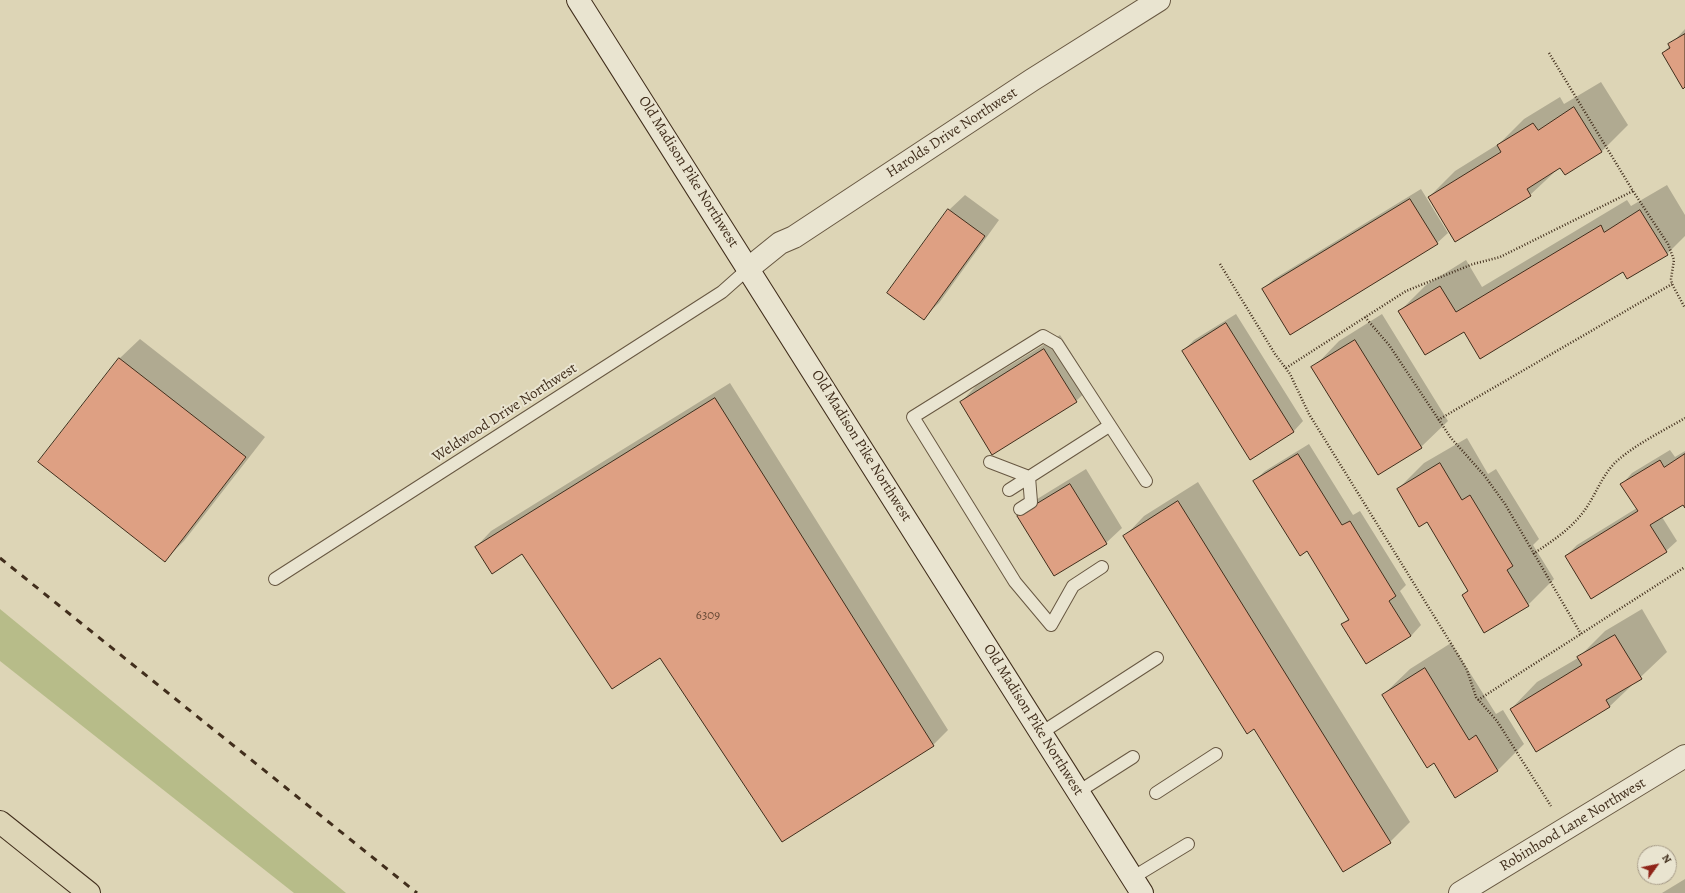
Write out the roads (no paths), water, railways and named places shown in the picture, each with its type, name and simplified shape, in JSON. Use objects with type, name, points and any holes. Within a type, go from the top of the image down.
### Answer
[{"type":"highway","points":[[0,822],[89,893]]},
{"type":"main road","name":"Old Madison Pike Northwest","points":[[578,0],[749,268],[1137,885]]},
{"type":"main road","name":"Harolds Drive Northwest","points":[[749,268],[780,243],[794,237],[1154,1]]},
{"type":"main road","name":"Robinhood Lane Northwest","points":[[1460,893],[1685,756]]},
{"type":"lane","name":"Weldwood Drive Northwest","points":[[275,579],[722,292],[749,268]]},
{"type":"lane","points":[[1102,567],[1073,586],[1051,625],[1015,582],[988,528],[977,510],[959,481],[913,417],[1043,336],[1057,344],[1146,481]]},
{"type":"lane","points":[[1009,490],[1109,426]]},
{"type":"lane","points":[[990,462],[1029,477]]},
{"type":"lane","points":[[1020,509],[1031,502],[1029,477]]},
{"type":"lane","points":[[1041,733],[1157,658]]},
{"type":"lane","points":[[1156,793],[1216,754]]},
{"type":"lane","points":[[1078,792],[1133,757]]},
{"type":"lane","points":[[1137,885],[1188,844]]},
{"type":"railway","points":[[0,558],[417,893]]}]
